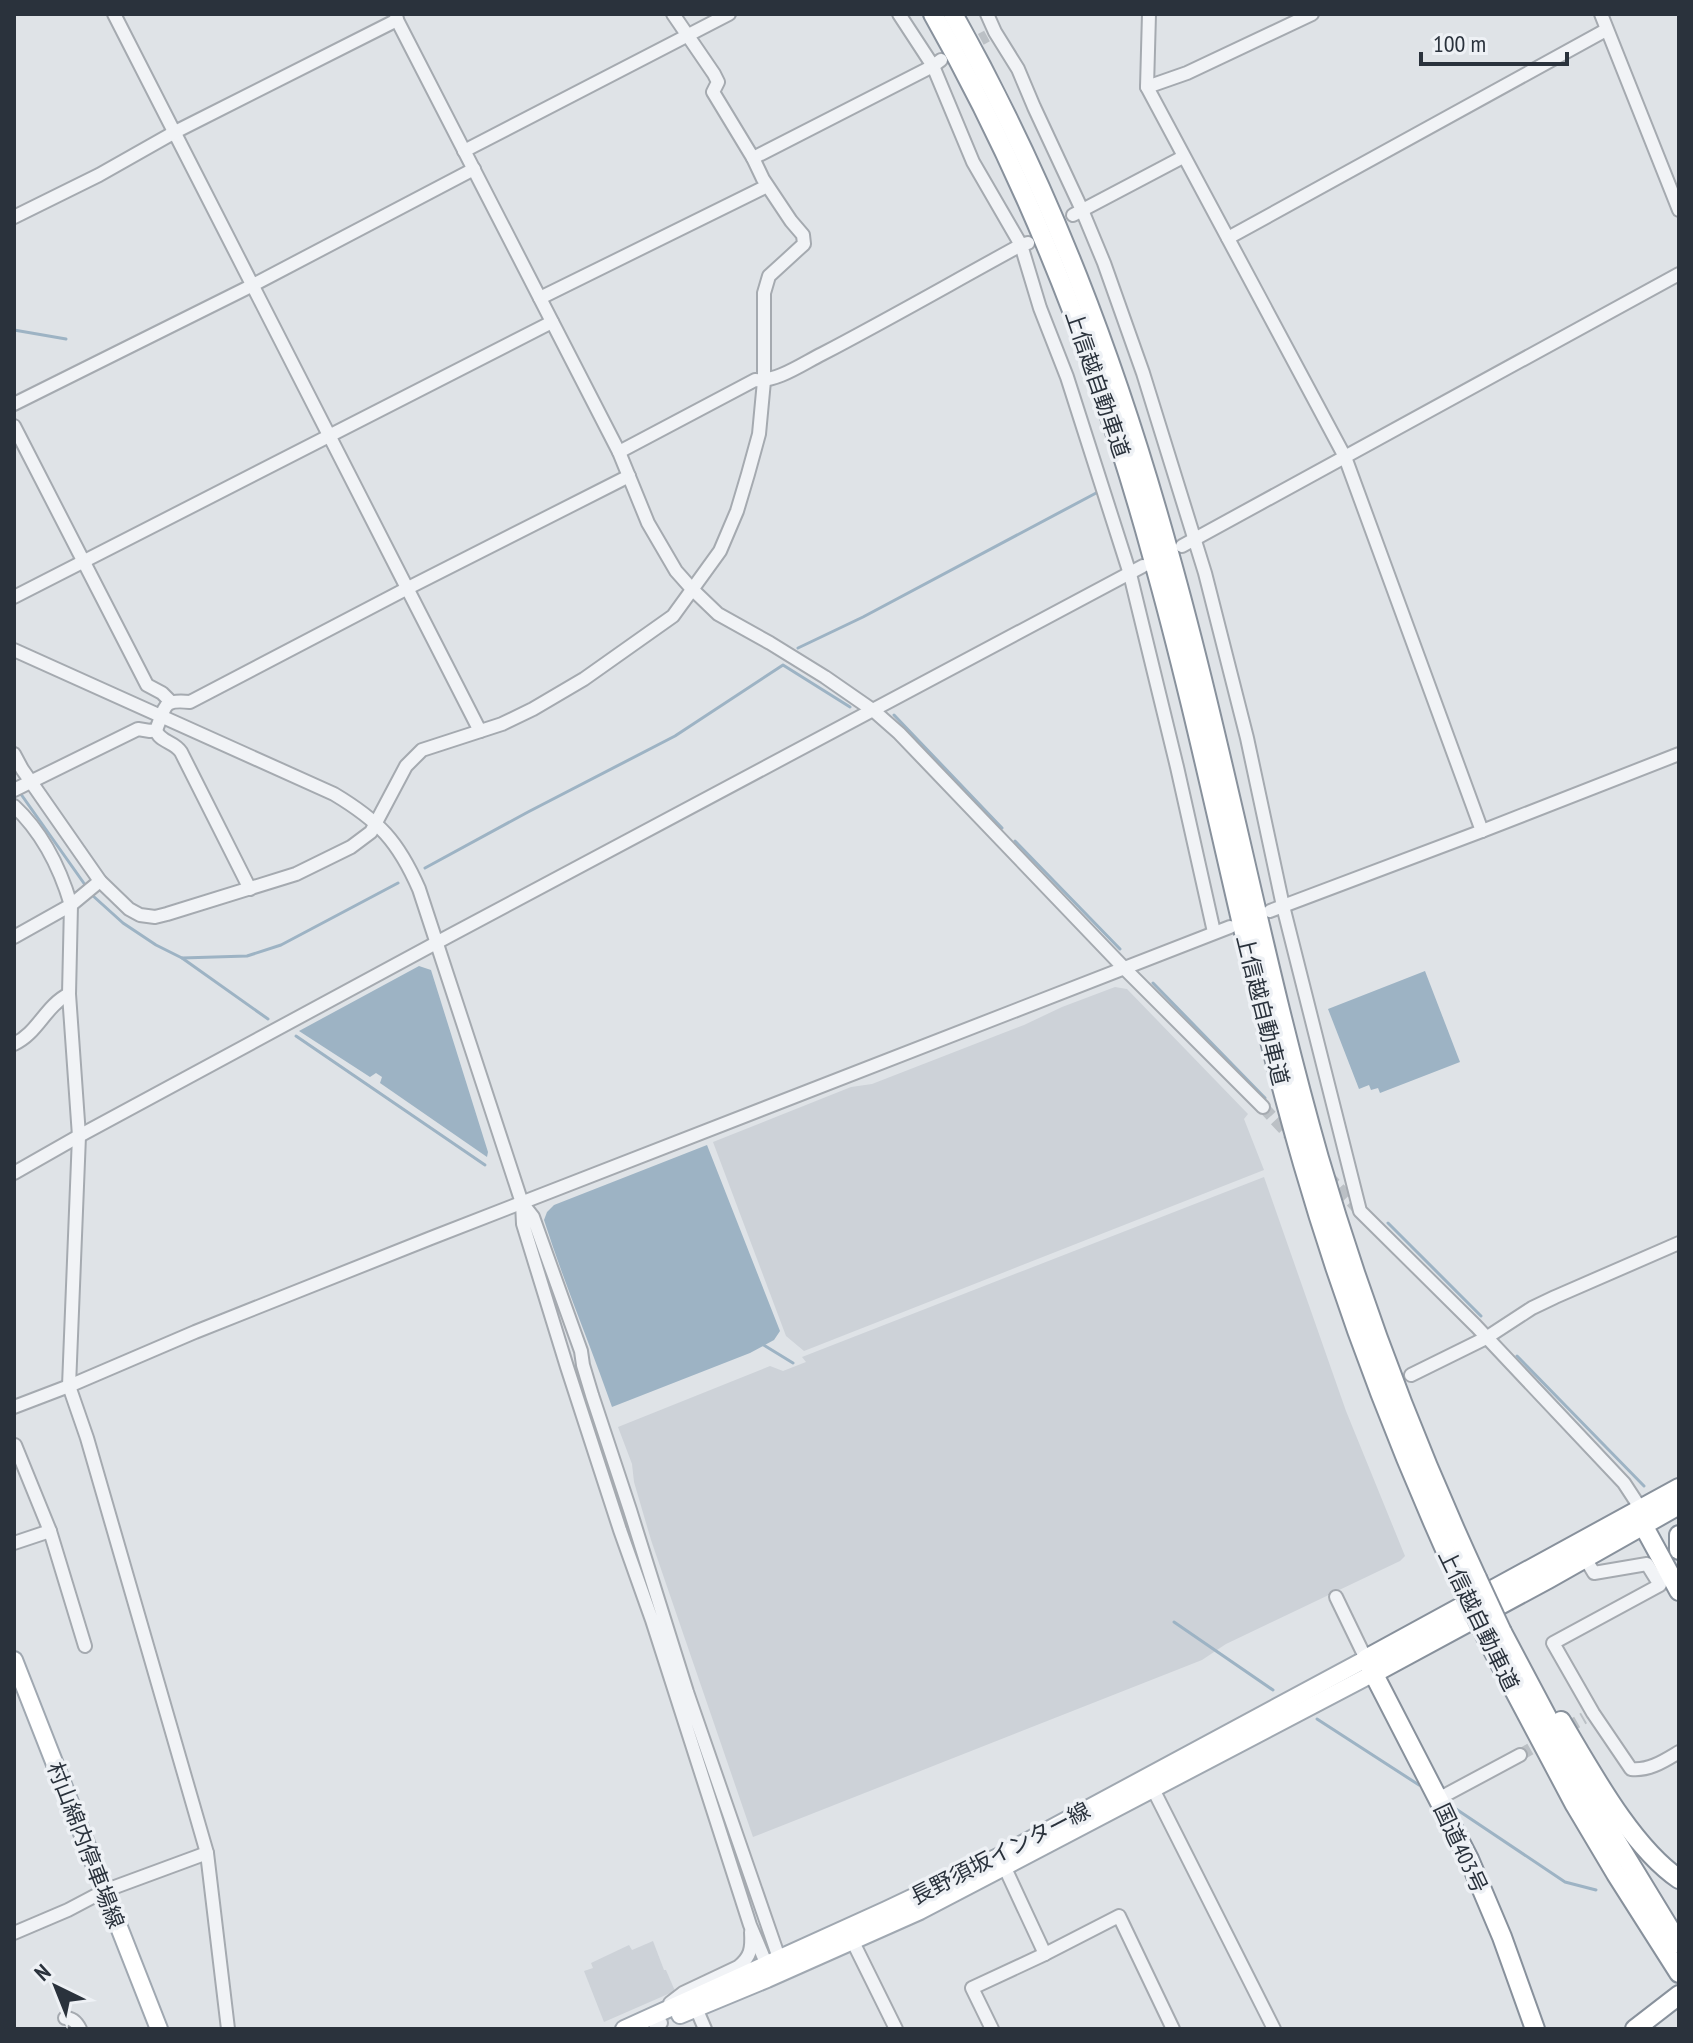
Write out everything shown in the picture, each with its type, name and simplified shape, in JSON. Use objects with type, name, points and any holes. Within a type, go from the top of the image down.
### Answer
[{"type":"highway","name":"上信越自動車道","points":[[933,14],[982,103],[1028,200],[1068,296],[1101,388],[1167,608],[1252,969],[1307,1177],[1383,1402],[1407,1464],[1469,1582],[1590,1798],[1679,1944]]},
{"type":"highway","name":"上信越自動車道","points":[[953,14],[997,94],[1043,190],[1084,288],[1121,391],[1184,606],[1267,960],[1319,1159],[1355,1273],[1443,1503],[1469,1582]]},
{"type":"highway","points":[[1370,1666],[1585,1558],[1645,1518],[1679,1488]]},
{"type":"highway","points":[[1370,1666],[1645,1518],[1679,1505]]},
{"type":"highway","points":[[1645,1518],[1679,1566]]},
{"type":"highway","points":[[1645,1518],[1679,1591]]},
{"type":"highway","points":[[1679,1535],[1679,1550]]},
{"type":"highway","name":"上信越自動車道","points":[[1498,1633],[1594,1845],[1678,1983]]},
{"type":"highway","points":[[1498,1633],[1636,1837],[1656,1860],[1679,1879]]},
{"type":"highway","name":"国道403号","points":[[1370,1666],[1469,1859],[1502,1937],[1535,2029]]},
{"type":"highway","points":[[1635,2029],[1678,1983]]},
{"type":"highway","points":[[1654,2029],[1679,2010]]},
{"type":"main road","name":"村山綿内停車場線","points":[[14,1660],[155,2028]]},
{"type":"main road","name":"長野須坂インター線","points":[[653,2025],[1000,1856],[1370,1666]]},
{"type":"main road","name":"長野須坂インター線","points":[[624,2029],[653,2025],[696,2008],[774,1965],[853,1942],[920,1911],[1153,1789],[1370,1666]]},
{"type":"street","points":[[114,14],[480,731]]},
{"type":"street","points":[[14,754],[28,783],[98,883],[129,909],[140,915],[155,917],[311,868],[351,847],[371,832],[409,761],[429,746],[502,724],[533,709],[584,679],[673,616],[720,551],[737,511],[759,434],[764,381],[764,293],[769,276],[804,244],[803,235],[767,186],[713,92],[718,82],[714,74],[673,14]]},
{"type":"street","points":[[464,151],[729,14]]},
{"type":"street","points":[[899,14],[937,63],[973,162],[1025,244],[1040,308],[1067,377],[1130,574],[1214,932]]},
{"type":"street","points":[[987,14],[991,34],[1018,69],[1078,212],[1104,263],[1143,373],[1188,542],[1205,573],[1247,738],[1283,906],[1360,1211],[1624,1483],[1645,1518]]},
{"type":"street","points":[[1149,14],[1147,87],[1345,457],[1482,831]]},
{"type":"street","points":[[1147,87],[1187,73],[1312,14]]},
{"type":"street","points":[[1601,14],[1679,210]]},
{"type":"street","points":[[14,217],[396,17],[619,452],[648,523],[676,571],[718,614],[825,677],[874,711],[899,733],[1124,968],[1263,1107]]},
{"type":"street","points":[[1228,238],[1606,30]]},
{"type":"street","points":[[753,158],[937,63]]},
{"type":"street","points":[[1078,212],[1183,157]]},
{"type":"street","points":[[14,404],[253,285],[474,169]]},
{"type":"street","points":[[540,298],[767,186]]},
{"type":"street","points":[[619,452],[755,380],[764,381],[840,344],[1025,244]]},
{"type":"street","points":[[1188,542],[1679,274]]},
{"type":"street","points":[[14,597],[552,322]]},
{"type":"street","points":[[14,426],[147,685],[170,701],[190,702],[629,476]]},
{"type":"street","points":[[14,1173],[436,943],[1143,566]]},
{"type":"street","points":[[14,650],[334,794],[376,822],[409,866],[522,1203],[523,1224],[567,1367],[750,1925],[752,1945],[743,1963],[683,1993],[653,2025]]},
{"type":"street","points":[[170,701],[156,730],[160,738],[177,745],[250,889]]},
{"type":"street","points":[[14,790],[138,729],[156,730]]},
{"type":"street","points":[[1270,911],[1679,754]]},
{"type":"street","points":[[14,806],[25,815],[52,856],[71,905],[69,994],[79,1136],[69,1386],[87,1438],[207,1853],[228,2029]]},
{"type":"street","points":[[14,937],[71,905],[98,883]]},
{"type":"street","points":[[14,1407],[195,1332],[1230,927]]},
{"type":"street","points":[[14,1044],[24,1040],[58,1000],[69,994]]},
{"type":"street","points":[[522,1203],[533,1217],[581,1351],[592,1395],[774,1965]]},
{"type":"street","points":[[1411,1375],[1486,1338],[1532,1308],[1679,1243]]},
{"type":"street","points":[[15,1445],[50,1531],[85,1646]]},
{"type":"street","points":[[14,1543],[50,1531]]},
{"type":"street","points":[[1585,1558],[1594,1573],[1647,1564],[1660,1585],[1553,1643],[1588,1716],[1631,1769],[1641,1770],[1658,1764],[1679,1752]]},
{"type":"street","points":[[1336,1597],[1370,1666]]},
{"type":"street","points":[[1438,1799],[1520,1755]]},
{"type":"street","points":[[1153,1789],[1274,2029]]},
{"type":"street","points":[[14,1933],[104,1891],[207,1853]]},
{"type":"street","points":[[1005,1868],[1045,1954]]},
{"type":"street","points":[[992,2029],[972,1988],[1119,1916],[1173,2029]]},
{"type":"street","points":[[750,1925],[774,1965]]},
{"type":"street","points":[[853,1942],[896,2029]]},
{"type":"street","points":[[696,2008],[705,2029]]},
{"type":"street","points":[[65,2018],[80,2029]]},
{"type":"shaded area","points":[[1115,987],[1127,989],[1248,1114],[1244,1119],[1264,1170],[804,1351],[786,1336],[713,1142],[851,1087],[872,1084]]},
{"type":"shaded area","points":[[1264,1177],[1346,1411],[1405,1556],[1226,1644],[1202,1660],[753,1837],[651,1540],[634,1482],[632,1464],[618,1427],[770,1366],[783,1371],[806,1362],[802,1357]]},
{"type":"shaded area","points":[[653,1941],[675,1991],[604,2022],[584,1971],[593,1968],[591,1963],[629,1945],[632,1950]]},
{"type":"water","points":[[419,966],[431,970],[487,1157],[380,1083],[382,1077],[376,1073],[370,1077],[299,1031]]},
{"type":"water","points":[[1425,971],[1460,1062],[1380,1093],[1378,1088],[1371,1090],[1369,1085],[1359,1089],[1328,1009]]},
{"type":"water","points":[[707,1145],[780,1331],[774,1340],[750,1353],[612,1407],[544,1220],[554,1205]]},
{"type":"waterway","points":[[14,330],[66,339]]},
{"type":"waterway","points":[[798,648],[863,617],[1098,492]]},
{"type":"waterway","points":[[425,868],[675,736],[783,665],[850,707]]},
{"type":"waterway","points":[[894,715],[1002,828]]},
{"type":"waterway","points":[[18,790],[88,889]]},
{"type":"waterway","points":[[1015,841],[1120,949]]},
{"type":"waterway","points":[[182,958],[247,956],[281,945],[398,883]]},
{"type":"waterway","points":[[92,895],[123,923],[182,958],[268,1019]]},
{"type":"waterway","points":[[1153,983],[1265,1098]]},
{"type":"waterway","points":[[296,1036],[485,1165]]},
{"type":"waterway","points":[[1388,1223],[1481,1316]]},
{"type":"waterway","points":[[762,1344],[793,1363]]},
{"type":"waterway","points":[[1517,1356],[1644,1486]]},
{"type":"waterway","points":[[1174,1622],[1273,1690]]},
{"type":"waterway","points":[[1317,1719],[1419,1785]]},
{"type":"waterway","points":[[1456,1809],[1565,1882],[1596,1890]]},
{"type":"tunnel","points":[[965,48],[987,36]]},
{"type":"tunnel","points":[[1263,1107],[1295,1141]]},
{"type":"tunnel","points":[[1327,1175],[1360,1211]]},
{"type":"tunnel","points":[[1520,1755],[1584,1718]]}]
